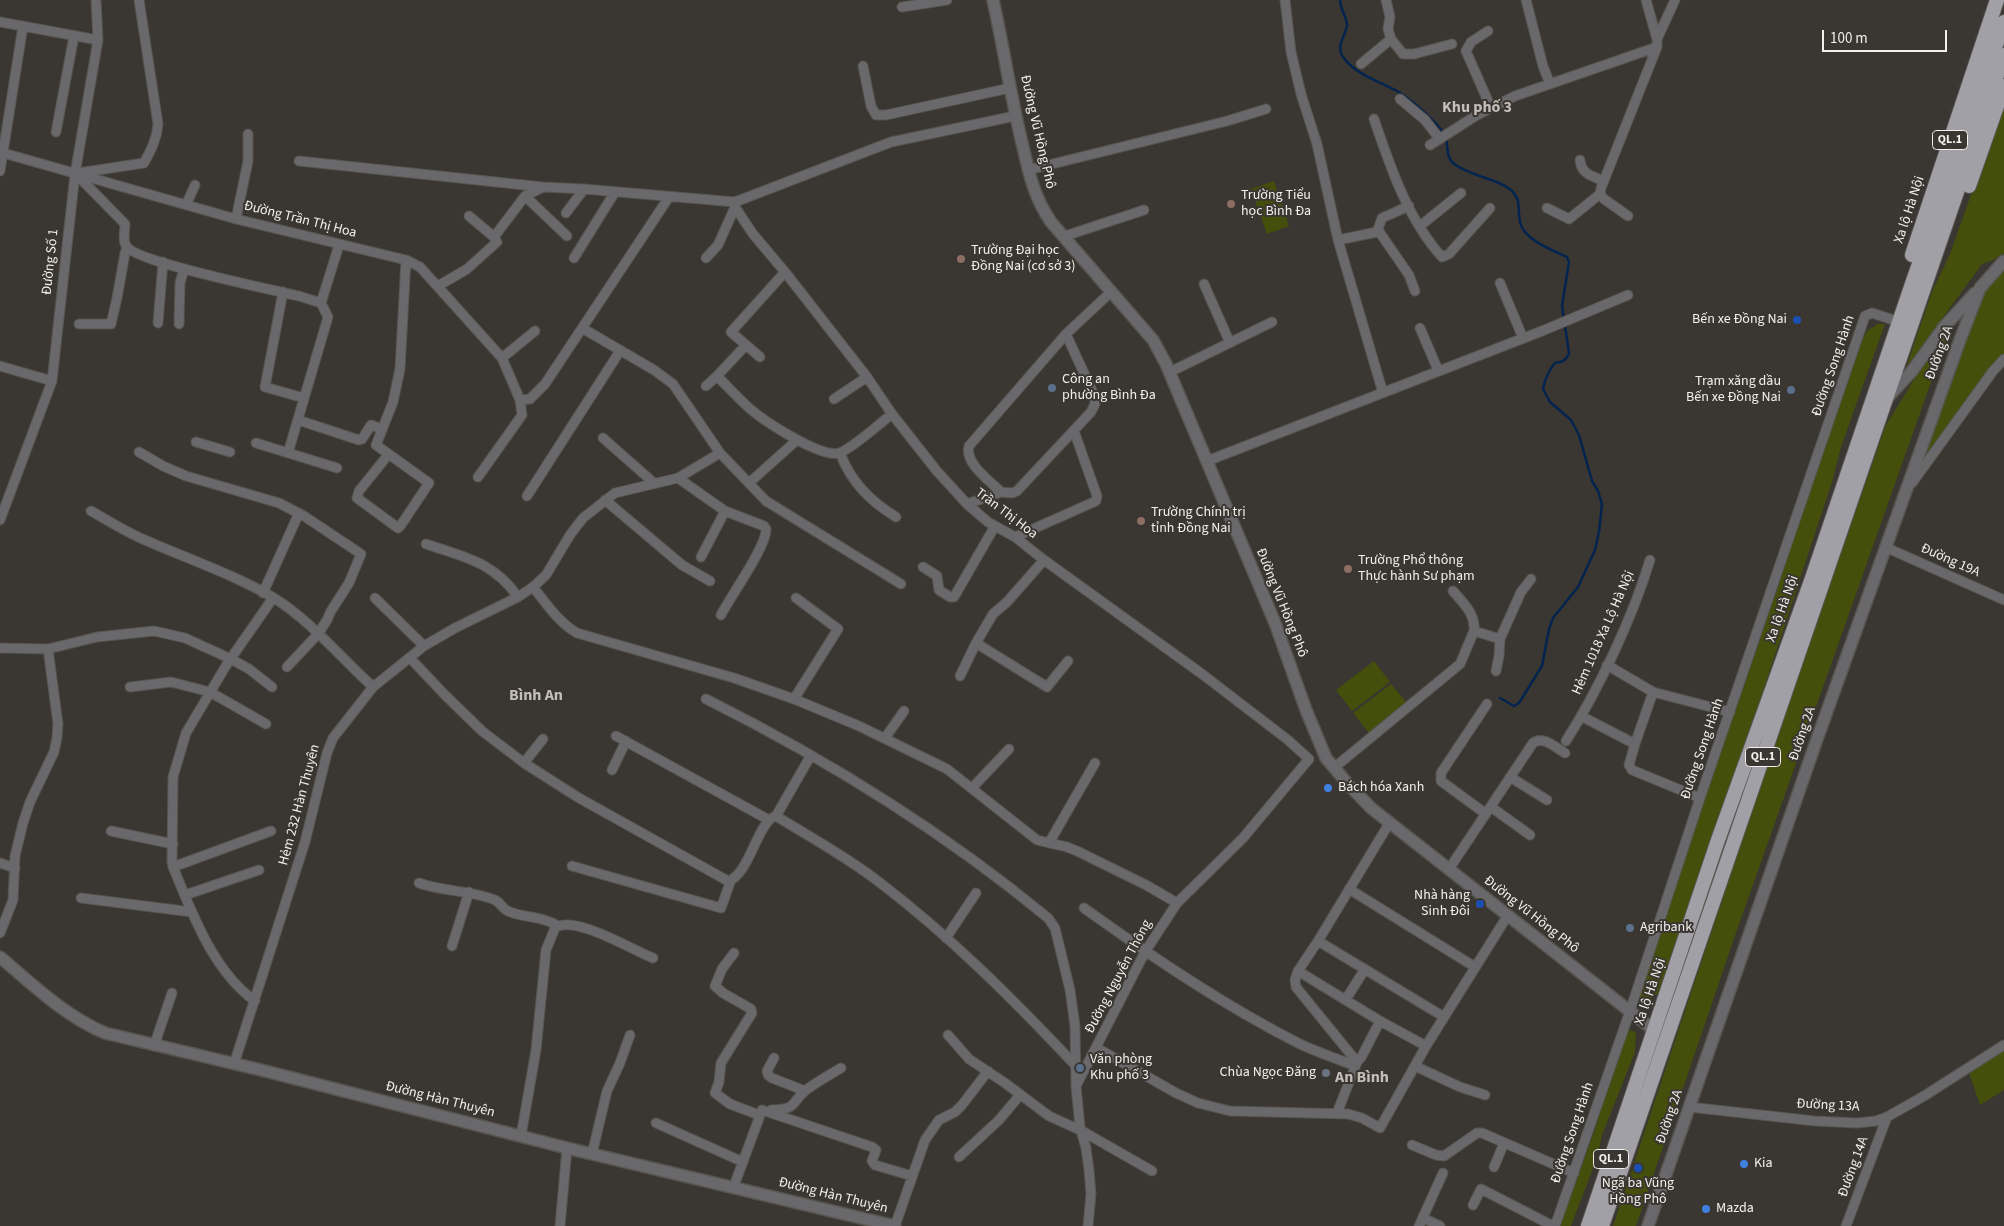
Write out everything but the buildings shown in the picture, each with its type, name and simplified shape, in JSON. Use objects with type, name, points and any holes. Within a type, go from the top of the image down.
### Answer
[{"type":"highway","name":"Xa lộ Hà Nội","points":[[1602,1226],[1888,397],[1918,284],[1912,255],[1997,0]]},
{"type":"highway","name":"QL.1","points":[[1918,284],[2004,22]]},
{"type":"highway","name":"QL.1","points":[[1918,284],[2004,55]]},
{"type":"highway","name":"Xa lộ Hà Nội","points":[[1588,1226],[1718,840],[1812,578],[1900,322],[1918,284],[1933,279],[1943,257],[2004,86]]},
{"type":"street","name":"Đường Số 1","points":[[0,520],[52,381],[75,174],[98,40],[96,0]]},
{"type":"street","points":[[75,174],[144,163],[152,149],[158,124],[138,0]]},
{"type":"street","points":[[902,7],[946,0]]},
{"type":"street","name":"Đường Vũ Hồng Phô","points":[[993,0],[1015,116],[1028,170],[1041,208],[1153,340],[1170,372],[1275,623],[1306,710],[1326,758],[1361,799],[1655,1031]]},
{"type":"street","points":[[1285,0],[1291,52],[1301,94],[1317,144],[1338,240],[1383,393]]},
{"type":"street","points":[[1386,0],[1390,16],[1388,29],[1391,39],[1402,54],[1414,54],[1452,44]]},
{"type":"street","points":[[1526,0],[1543,66],[1550,84]]},
{"type":"street","points":[[1646,0],[1657,43]]},
{"type":"street","points":[[1547,208],[1569,219],[1600,194],[1675,0]]},
{"type":"street","points":[[0,22],[98,40]]},
{"type":"street","points":[[0,171],[23,26]]},
{"type":"street","points":[[1488,31],[1471,42],[1466,51],[1491,108]]},
{"type":"street","points":[[56,132],[74,36]]},
{"type":"street","points":[[1361,64],[1391,39]]},
{"type":"street","points":[[1430,145],[1449,132],[1515,96],[1657,43]]},
{"type":"street","points":[[864,66],[871,106],[876,115],[886,115],[1010,88]]},
{"type":"street","points":[[1400,99],[1425,120],[1439,138]]},
{"type":"street","points":[[1028,170],[1227,121],[1266,109]]},
{"type":"street","points":[[299,161],[543,187],[584,189],[735,204],[891,142],[1015,116]]},
{"type":"street","points":[[1374,119],[1386,156],[1409,206],[1432,245],[1444,257],[1490,208]]},
{"type":"street","points":[[236,219],[248,161],[248,134]]},
{"type":"street","name":"Đường Trần Thị Hoa","points":[[2,153],[236,219],[406,260],[420,267],[502,358],[520,400]]},
{"type":"street","points":[[1580,160],[1580,167],[1584,172],[1604,181]]},
{"type":"street","points":[[75,174],[125,224],[124,242],[127,248],[138,254],[184,269],[283,292],[321,303]]},
{"type":"street","points":[[186,205],[195,185]]},
{"type":"street","points":[[494,237],[525,196],[543,187]]},
{"type":"street","points":[[566,213],[584,189]]},
{"type":"street","points":[[574,258],[615,192]]},
{"type":"street","points":[[1420,226],[1461,193]]},
{"type":"street","points":[[1600,194],[1628,216]]},
{"type":"street","points":[[525,196],[567,236]]},
{"type":"street","points":[[478,477],[522,415],[520,400],[530,399],[545,384],[669,197]]},
{"type":"street","points":[[706,258],[718,244],[735,204]]},
{"type":"street","name":"Trần Thị Hoa","points":[[735,204],[753,234],[867,377],[892,414],[936,470],[967,504],[1202,674],[1288,740],[1309,760]]},
{"type":"street","points":[[1338,240],[1374,234],[1378,230],[1382,218],[1409,206]]},
{"type":"street","points":[[1065,236],[1144,210]]},
{"type":"street","points":[[438,286],[467,269],[497,242],[494,237],[469,216]]},
{"type":"street","points":[[1378,230],[1409,275],[1415,291]]},
{"type":"street","points":[[288,453],[328,317],[321,303],[339,244]]},
{"type":"street","points":[[79,324],[111,324],[127,248]]},
{"type":"street","points":[[388,455],[359,490],[357,498],[398,528],[429,483],[376,445],[393,402],[400,369],[406,260]]},
{"type":"street","name":"Đường 2A","points":[[1648,1226],[1885,547],[1980,288],[2004,261]]},
{"type":"street","points":[[158,323],[163,262]]},
{"type":"street","points":[[179,324],[180,283],[184,269]]},
{"type":"street","points":[[760,357],[731,332],[785,272]]},
{"type":"street","points":[[1204,284],[1230,343]]},
{"type":"street","points":[[1500,284],[1522,338]]},
{"type":"street","points":[[1888,397],[1912,372],[1944,327],[1980,288]]},
{"type":"street","points":[[1001,492],[977,468],[970,458],[969,446],[1066,334],[1112,291]]},
{"type":"street","points":[[283,292],[265,387],[304,398]]},
{"type":"street","points":[[1207,462],[1438,370],[1568,321],[1628,295]]},
{"type":"street","name":"Đường Song Hành","points":[[1554,1226],[1630,1011],[1700,798],[1865,316],[1872,313],[1900,322]]},
{"type":"street","points":[[1170,372],[1272,322]]},
{"type":"street","points":[[582,328],[654,370],[672,384],[720,453],[766,501],[901,584]]},
{"type":"street","points":[[1420,328],[1438,370]]},
{"type":"street","points":[[502,358],[535,330]]},
{"type":"street","points":[[967,504],[1001,492],[1012,493],[1017,491],[1091,412],[1095,404],[1094,395],[1066,334]]},
{"type":"street","points":[[706,386],[746,345]]},
{"type":"street","points":[[527,496],[620,351]]},
{"type":"street","points":[[1907,490],[1993,371],[2004,359]]},
{"type":"street","points":[[0,366],[52,381]]},
{"type":"street","points":[[717,376],[748,408],[797,440],[826,452],[840,453],[892,414]]},
{"type":"street","points":[[834,399],[867,377]]},
{"type":"street","points":[[298,420],[359,440],[362,439],[372,425],[382,429]]},
{"type":"street","points":[[1015,537],[1096,501],[1097,496],[1074,431]]},
{"type":"street","points":[[603,438],[654,483]]},
{"type":"street","points":[[749,483],[797,440]]},
{"type":"street","points":[[196,442],[230,452]]},
{"type":"street","points":[[256,443],[337,468]]},
{"type":"street","points":[[139,452],[163,466],[186,476],[279,504],[299,513],[361,554],[349,583],[318,634],[287,667]]},
{"type":"street","name":"Hẻm 232 Hàn Thuyên","points":[[234,1064],[306,842],[327,753],[333,738],[373,687],[424,646],[455,628],[518,597],[533,587],[546,575],[583,518],[615,493],[678,478],[720,453]]},
{"type":"street","points":[[840,453],[856,484],[866,495],[896,517]]},
{"type":"street","points":[[678,478],[725,511],[764,526],[767,531],[753,562],[720,615]]},
{"type":"street","points":[[0,489],[9,492]]},
{"type":"street","points":[[605,500],[682,565],[710,581]]},
{"type":"street","points":[[91,511],[142,539],[203,564],[273,598],[302,618],[373,687]]},
{"type":"street","points":[[701,557],[725,511]]},
{"type":"street","points":[[263,593],[299,513]]},
{"type":"street","points":[[923,567],[937,576],[939,590],[950,597],[954,597],[995,526]]},
{"type":"street","points":[[426,544],[486,565],[500,575],[518,597]]},
{"type":"street","name":"Đường 19A","points":[[1885,547],[2004,600]]},
{"type":"street","points":[[960,676],[993,614],[1007,602],[1044,560]]},
{"type":"street","name":"Hẻm 1018 Xa Lộ Hà Nội","points":[[1566,741],[1581,716],[1631,614],[1650,560]]},
{"type":"street","points":[[1496,671],[1500,656],[1500,639],[1521,592],[1531,578]]},
{"type":"street","points":[[533,587],[558,617],[577,633],[734,678],[794,699],[885,738],[947,769],[1037,840],[1077,851],[1146,885],[1177,903]]},
{"type":"street","points":[[1335,767],[1460,664],[1474,631],[1475,622],[1453,591]]},
{"type":"street","points":[[255,1001],[242,989],[207,946],[173,866],[173,777],[186,732],[231,659],[273,598]]},
{"type":"street","points":[[375,598],[424,646]]},
{"type":"street","points":[[794,699],[838,629],[796,598]]},
{"type":"street","points":[[0,648],[48,649],[98,637],[154,631],[185,638],[231,659],[249,669],[272,687]]},
{"type":"street","points":[[1474,631],[1500,639]]},
{"type":"street","points":[[976,643],[1047,687],[1068,661]]},
{"type":"street","points":[[0,933],[13,900],[15,856],[23,823],[30,802],[54,752],[57,738],[58,724],[48,649]]},
{"type":"street","points":[[410,658],[460,711],[489,737],[524,763],[579,798],[725,880],[735,878],[810,756]]},
{"type":"street","points":[[1607,665],[1653,692],[1730,712]]},
{"type":"street","points":[[130,687],[171,682],[210,692],[266,724]]},
{"type":"street","points":[[1653,692],[1628,765],[1632,770],[1700,798]]},
{"type":"street","points":[[706,699],[757,725],[897,808],[933,832],[1048,918],[1055,928],[1070,990],[1075,1026],[1076,1086],[1091,1194],[1088,1226]]},
{"type":"street","points":[[1487,704],[1441,773],[1441,781],[1530,835]]},
{"type":"street","points":[[885,738],[904,711]]},
{"type":"street","name":"Hẻm 1018 Xa Lộ Hà Nội","points":[[1581,716],[1635,744]]},
{"type":"street","points":[[616,736],[772,818],[877,880],[925,918],[1022,1009],[1076,1066]]},
{"type":"street","points":[[524,763],[543,739]]},
{"type":"street","points":[[612,770],[626,740]]},
{"type":"street","points":[[1449,869],[1536,740],[1542,740],[1565,753]]},
{"type":"street","points":[[972,788],[1008,749]]},
{"type":"street","points":[[1309,760],[1326,758]]},
{"type":"street","name":"Đường Nguyễn Thông","points":[[1076,1086],[1145,952],[1177,903],[1243,838],[1309,760]]},
{"type":"street","points":[[1049,843],[1095,763]]},
{"type":"street","points":[[1510,777],[1547,800]]},
{"type":"street","points":[[1356,1064],[1296,987],[1295,980],[1298,971],[1390,822]]},
{"type":"street","points":[[111,831],[173,844]]},
{"type":"street","points":[[173,866],[271,831]]},
{"type":"street","points":[[0,863],[15,868]]},
{"type":"street","points":[[572,866],[721,908],[731,880]]},
{"type":"street","points":[[185,896],[260,870]]},
{"type":"street","points":[[419,883],[445,890],[469,892],[496,901],[510,913],[532,916],[552,922],[558,926],[586,927],[653,958]]},
{"type":"street","points":[[1349,889],[1475,967]]},
{"type":"street","points":[[452,946],[469,892]]},
{"type":"street","points":[[946,938],[976,892]]},
{"type":"street","points":[[81,898],[192,912]]},
{"type":"street","points":[[1084,908],[1145,952],[1234,1008],[1300,1044],[1356,1064]]},
{"type":"street","points":[[1097,1048],[1176,1093],[1198,1103],[1230,1111],[1336,1113],[1362,1118],[1380,1128],[1426,1046],[1508,914]]},
{"type":"street","points":[[521,1136],[536,1050],[546,950],[553,932],[558,926]]},
{"type":"street","points":[[1318,941],[1444,1017]]},
{"type":"street","points":[[734,953],[722,969],[715,986],[723,993],[751,1009],[752,1013],[721,1063],[719,1082],[715,1094],[730,1104],[872,1147],[876,1150],[872,1161],[875,1165],[912,1176]]},
{"type":"street","name":"Đường Hàn Thuyên","points":[[0,957],[83,1024],[105,1034],[234,1064],[566,1148],[734,1186],[895,1226]]},
{"type":"street","points":[[1346,999],[1365,969]]},
{"type":"street","points":[[1298,971],[1380,1021],[1426,1046]]},
{"type":"street","points":[[154,1046],[172,993]]},
{"type":"street","points":[[1336,1113],[1356,1064],[1380,1021]]},
{"type":"street","points":[[592,1154],[608,1091],[630,1034]]},
{"type":"street","points":[[948,1035],[970,1059],[1048,1116],[1082,1131],[1152,1171]]},
{"type":"street","name":"Đường 13A","points":[[1689,1107],[1815,1121],[1857,1123],[1876,1121],[1887,1117],[2004,1045]]},
{"type":"street","points":[[774,1058],[767,1071],[768,1075],[805,1091]]},
{"type":"street","points":[[1415,1066],[1484,1096]]},
{"type":"street","points":[[761,1113],[786,1110],[794,1105],[805,1091],[841,1068]]},
{"type":"street","points":[[895,1226],[925,1140],[932,1128],[939,1120],[951,1115],[962,1105],[988,1071]]},
{"type":"street","points":[[959,1157],[999,1120],[1020,1095]]},
{"type":"street","points":[[734,1186],[761,1113]]},
{"type":"street","name":"Đường 14A","points":[[1846,1226],[1887,1117]]},
{"type":"street","points":[[656,1123],[743,1162]]},
{"type":"street","points":[[1412,1145],[1436,1155],[1444,1156],[1477,1133],[1482,1133],[1574,1173]]},
{"type":"street","points":[[1494,1167],[1504,1143]]},
{"type":"street","points":[[560,1226],[566,1148]]},
{"type":"street","points":[[1440,1226],[1421,1222],[1443,1173]]},
{"type":"street","points":[[1473,1205],[1481,1189],[1554,1226]]},
{"type":"green space","points":[[2004,101],[2004,253],[1982,264],[1906,368],[1932,292],[1950,254]]},
{"type":"green space","points":[[1274,181],[1289,226],[1267,234],[1251,189]]},
{"type":"green space","points":[[2004,268],[2004,356],[1916,475],[1984,290]]},
{"type":"green space","points":[[1878,324],[1885,324],[1841,447],[1833,479],[1763,691],[1658,993],[1646,1003],[1640,1004],[1636,999],[1766,622],[1857,350],[1867,331]]},
{"type":"green space","points":[[1944,331],[1948,333],[1947,337],[1737,930],[1636,1226],[1613,1226],[1781,725],[1886,425]]},
{"type":"green space","points":[[1374,661],[1390,682],[1352,711],[1336,690]]},
{"type":"green space","points":[[1391,684],[1408,704],[1370,734],[1353,713]]},
{"type":"green space","points":[[1628,1030],[1636,1032],[1635,1052],[1602,1135],[1597,1158],[1571,1226],[1560,1226],[1596,1127]]},
{"type":"green space","points":[[2004,1047],[2004,1090],[1980,1105],[1968,1070]]},
{"type":"waterway","points":[[1340,0],[1347,25],[1340,49],[1348,63],[1361,73],[1397,91],[1413,102],[1438,125],[1445,135],[1448,154],[1453,163],[1460,168],[1499,183],[1511,190],[1517,197],[1520,222],[1527,234],[1539,244],[1567,257],[1569,262],[1562,306],[1569,353],[1562,362],[1555,363],[1547,375],[1543,389],[1550,402],[1571,420],[1579,435],[1592,481],[1598,491],[1602,504],[1599,532],[1595,550],[1578,587],[1553,618],[1542,666],[1519,703],[1514,706],[1500,698]]},
{"type":"place","name":"Trường Tiểu học Bình Đa","points":[[1231,204]]},
{"type":"place","name":"Trường Đại học Đồng Nai (cơ sở 3)","points":[[961,259]]},
{"type":"place","name":"Bến xe Đồng Nai","points":[[1797,320]]},
{"type":"place","name":"Công an phường Bình Đa","points":[[1052,388]]},
{"type":"place","name":"Trạm xăng dầu Bến xe Đồng Nai","points":[[1791,390]]},
{"type":"place","name":"Trường Chính trị tỉnh Đồng Nai","points":[[1141,521]]},
{"type":"place","name":"Trường Phổ thông Thực hành Sư phạm","points":[[1348,569]]},
{"type":"place","name":"Bách hóa Xanh","points":[[1328,788]]},
{"type":"place","name":"Nhà hàng Sinh Đôi","points":[[1480,904]]},
{"type":"place","name":"Agribank","points":[[1630,928]]},
{"type":"place","name":"Văn phòng Khu phố 3","points":[[1080,1068]]},
{"type":"place","name":"Chùa Ngọc Đăng","points":[[1326,1073]]},
{"type":"place","name":"Kia","points":[[1744,1164]]},
{"type":"place","name":"Ngã ba Vũng Hồng Phô","points":[[1638,1168]]},
{"type":"place","name":"Mazda","points":[[1706,1209]]},
{"type":"district","name":"Khu phố 3","points":[[1477,108]]},
{"type":"district","name":"Bình An","points":[[536,696]]},
{"type":"district","name":"An Bình","points":[[1362,1078]]}]
